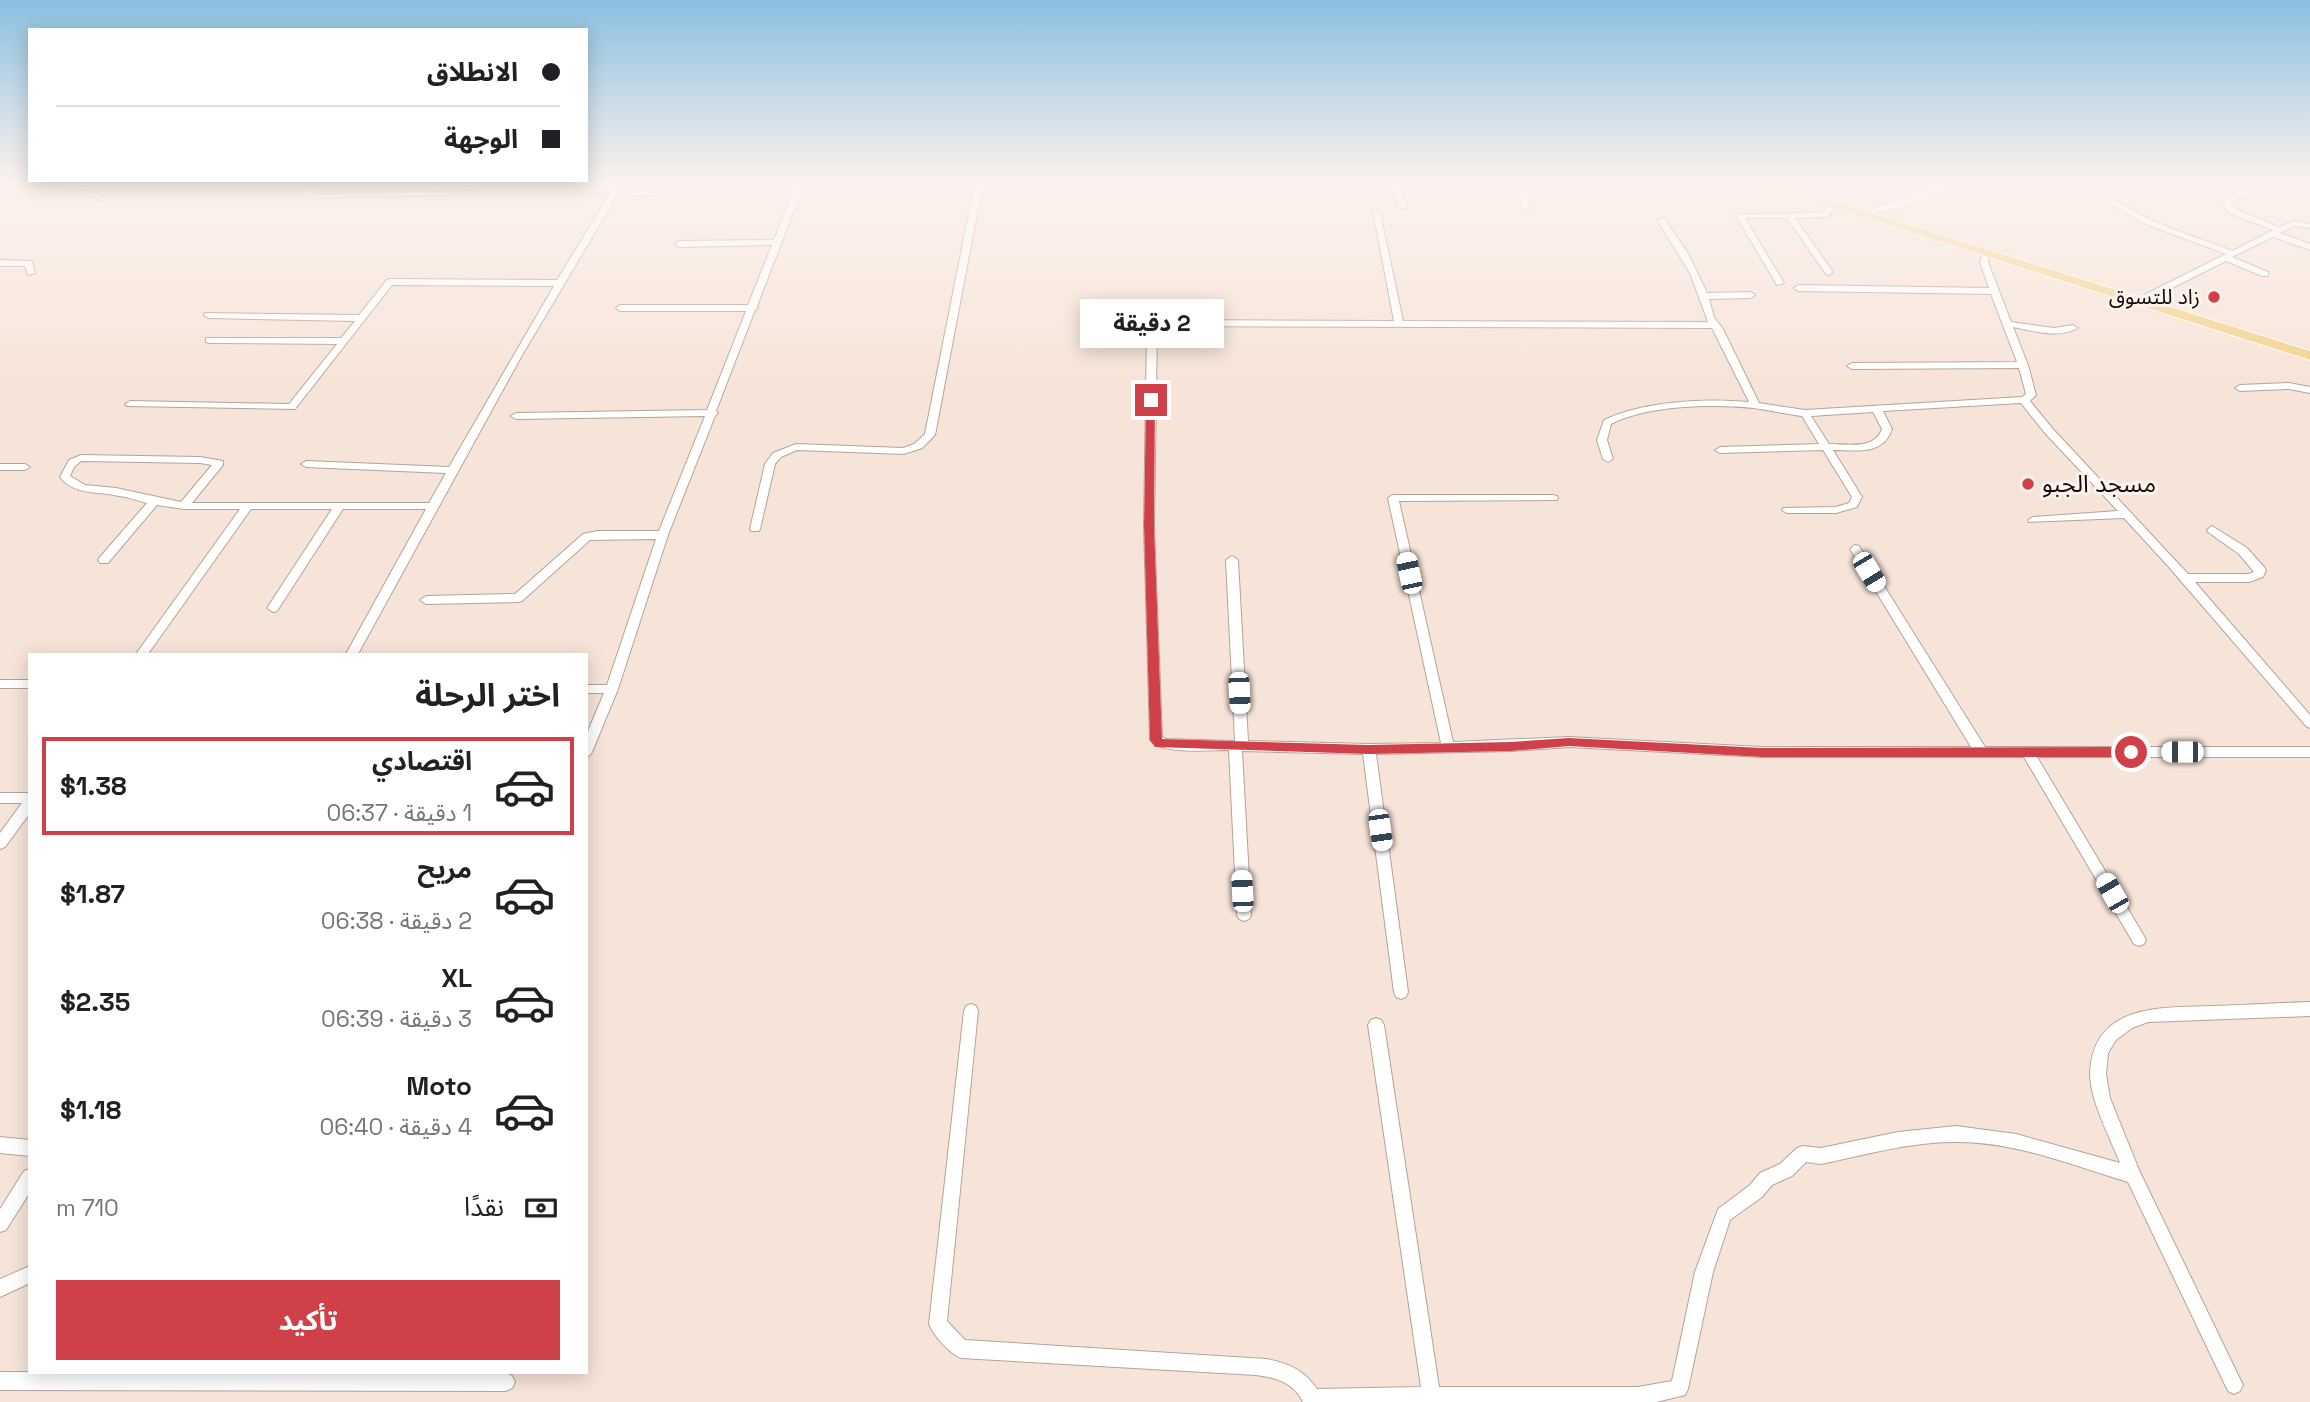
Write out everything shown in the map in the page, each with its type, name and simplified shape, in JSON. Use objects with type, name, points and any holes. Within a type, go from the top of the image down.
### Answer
[{"type":"main road","points":[[1965,247],[2310,356]]},
{"type":"main road","points":[[2006,247],[2310,346]]},
{"type":"street","points":[[353,653],[431,506],[582,247]]},
{"type":"street","points":[[588,746],[612,689],[663,535],[776,247]]},
{"type":"street","points":[[755,529],[770,464],[785,450],[796,447],[904,451],[926,441],[930,435],[966,247]]},
{"type":"street","points":[[1383,247],[1399,324]]},
{"type":"street","points":[[1680,247],[1704,296],[1712,325]]},
{"type":"street","points":[[1759,247],[1780,283]]},
{"type":"street","points":[[1812,247],[1829,272]]},
{"type":"street","points":[[2210,247],[2266,274]]},
{"type":"street","points":[[2149,296],[2243,247]]},
{"type":"street","points":[[1608,459],[1603,432],[1607,422],[1614,418],[1680,406],[1755,405],[1785,412],[1805,413],[2024,400],[2031,395],[2023,365],[1984,262],[1986,254]]},
{"type":"street","points":[[0,263],[29,263],[31,273]]},
{"type":"street","points":[[130,404],[286,409],[298,404],[386,285],[396,280],[560,283]]},
{"type":"street","points":[[1798,288],[1994,291]]},
{"type":"street","points":[[1704,296],[1751,295]]},
{"type":"street","points":[[620,308],[754,307]]},
{"type":"street","points":[[208,315],[362,318]]},
{"type":"street","points":[[1755,405],[1718,329],[1712,325],[1163,323],[1152,327],[1149,526],[1156,740],[1164,744],[1369,750],[1569,742],[1762,752],[2310,752]]},
{"type":"street","points":[[2008,324],[2054,331],[2073,328]]},
{"type":"street","points":[[209,340],[345,341]]},
{"type":"street","points":[[1852,366],[2023,365]]},
{"type":"street","points":[[2240,388],[2289,386],[2310,390]]},
{"type":"street","points":[[2024,400],[2048,430],[2185,578],[2310,723]]},
{"type":"street","points":[[1720,450],[1829,449],[1879,443],[1887,429],[1877,410]]},
{"type":"street","points":[[516,416],[713,413]]},
{"type":"street","points":[[1787,510],[1836,510],[1853,505],[1857,497],[1805,413]]},
{"type":"street","points":[[184,506],[219,463],[200,460],[81,458],[75,460],[66,470],[65,477],[69,483],[184,506],[431,506]]},
{"type":"street","points":[[306,464],[453,470]]},
{"type":"street","points":[[0,467],[25,467]]},
{"type":"street","points":[[1448,747],[1393,498],[1553,498]]},
{"type":"street","points":[[104,561],[154,502]]},
{"type":"street","points":[[143,653],[248,506]]},
{"type":"street","points":[[273,608],[340,506]]},
{"type":"street","points":[[2033,520],[2126,514]]},
{"type":"street","points":[[2185,578],[2249,578],[2259,575],[2260,570],[2243,551],[2212,530]]},
{"type":"street","points":[[426,600],[514,599],[587,537],[663,535]]},
{"type":"street","points":[[1855,549],[1981,752]]},
{"type":"street","points":[[1232,560],[1244,915]]},
{"type":"street","points":[[0,684],[28,684]]},
{"type":"street","points":[[588,689],[612,689]]},
{"type":"street","points":[[1369,750],[1401,992]]},
{"type":"street","points":[[2028,752],[2139,940]]},
{"type":"street","points":[[0,798],[28,801]]},
{"type":"street","points":[[0,844],[28,804]]},
{"type":"street","points":[[2234,1385],[2133,1175],[2102,1098],[2098,1074],[2101,1052],[2111,1035],[2127,1023],[2148,1015],[2310,1009]]},
{"type":"street","points":[[971,1012],[937,1324],[961,1349],[1256,1366],[1287,1371],[1301,1380],[1312,1400],[1431,1396],[1638,1396],[1679,1389],[1704,1272],[1724,1214],[1756,1191],[1766,1179],[1786,1170],[1802,1154],[1821,1156],[1946,1134],[1976,1135],[2015,1141],[2133,1175]]},
{"type":"street","points":[[1376,1025],[1431,1396]]},
{"type":"street","points":[[0,1145],[28,1148]]},
{"type":"street","points":[[0,1224],[28,1180]]},
{"type":"street","points":[[0,1288],[28,1275]]},
{"type":"street","points":[[0,1381],[506,1382]]},
{"type":"place","name":"زاد للتسوق","points":[[2214,297]]},
{"type":"place","name":"مسجد الجبو","points":[[2028,484]]},
{"type":"route","points":[[1151,400],[1149,526],[1156,740],[1159,744],[1369,750],[1511,747],[1569,742],[1762,752],[2131,752]]}]
